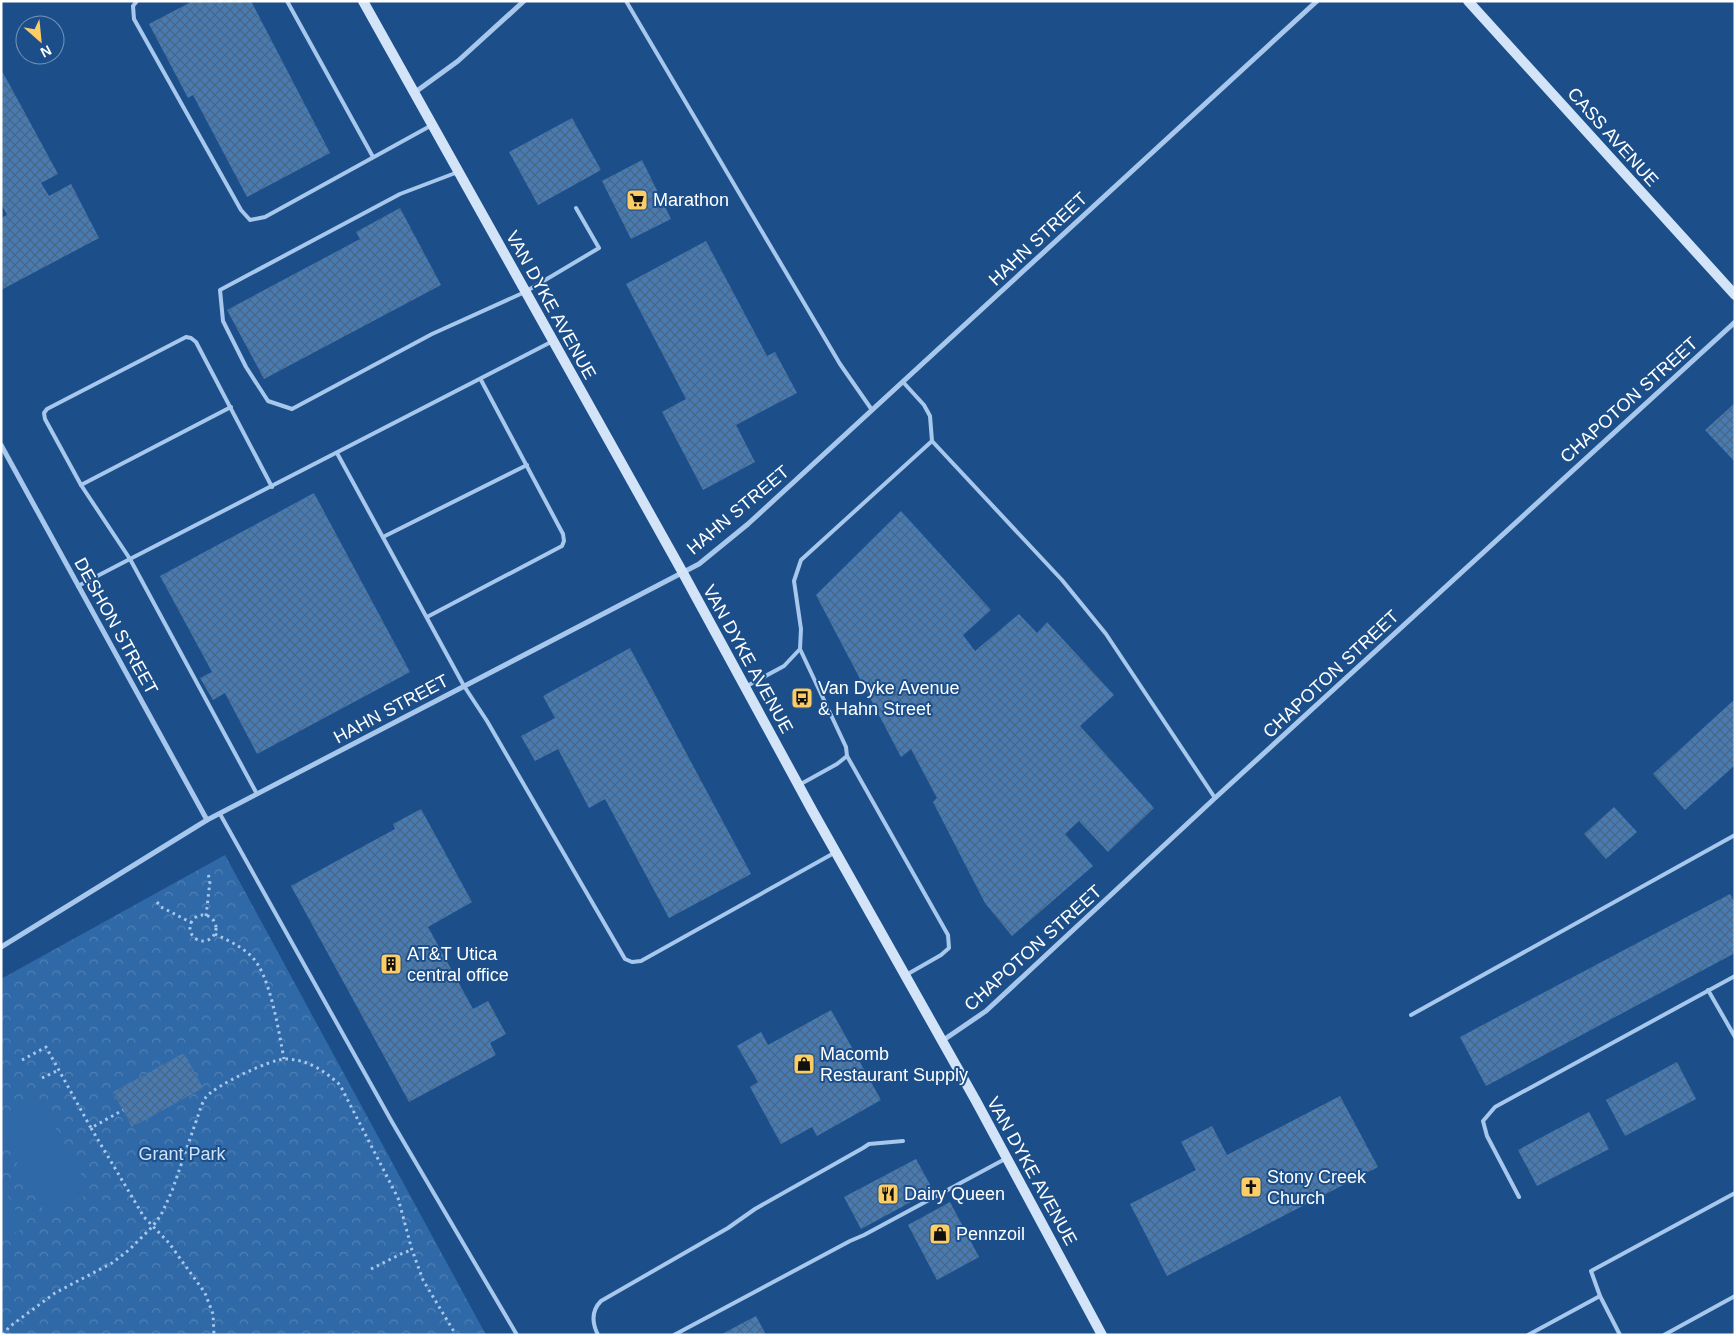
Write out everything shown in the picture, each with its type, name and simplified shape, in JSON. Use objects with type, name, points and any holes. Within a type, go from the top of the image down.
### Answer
[{"type":"main road","name":"VAN DYKE AVENUE","points":[[363,1],[1007,1158],[1102,1335]]},
{"type":"main road","name":"CASS AVENUE","points":[[1468,1],[1735,295]]},
{"type":"street","points":[[414,93],[458,61],[524,1]]},
{"type":"street","name":"HAHN STREET","points":[[1,947],[207,820],[699,564],[723,545],[903,382],[1317,1]]},
{"type":"street","name":"CHAPOTON STREET","points":[[942,1041],[986,1012],[1215,798],[1735,322]]},
{"type":"street","name":"DESHON STREET","points":[[1,445],[207,820]]},
{"type":"lane","points":[[137,1],[133,6],[134,19],[241,210],[250,220],[265,217],[432,125]]},
{"type":"lane","points":[[287,1],[373,157]]},
{"type":"lane","points":[[626,1],[840,364],[872,410]]},
{"type":"lane","points":[[458,172],[400,194],[220,290],[223,321],[246,367],[268,401],[292,408],[432,334],[525,292],[599,248],[576,208]]},
{"type":"lane","points":[[256,794],[130,559],[81,485],[45,419],[44,413],[47,408],[186,337],[192,338],[196,342],[231,407],[272,487]]},
{"type":"lane","points":[[78,586],[553,342]]},
{"type":"lane","points":[[427,617],[562,546],[564,541],[564,534],[481,380]]},
{"type":"lane","points":[[903,382],[924,405],[930,416],[932,441],[1062,580],[1106,634],[1215,798]]},
{"type":"lane","points":[[81,485],[231,407]]},
{"type":"lane","points":[[905,975],[941,955],[949,948],[948,935],[847,756],[846,747],[800,650],[801,629],[794,581],[801,560],[932,441]]},
{"type":"lane","points":[[338,453],[464,686],[487,721],[625,959],[632,962],[641,961],[836,852]]},
{"type":"lane","points":[[383,537],[526,465]]},
{"type":"lane","points":[[745,687],[784,666],[800,650]]},
{"type":"lane","points":[[799,785],[837,764],[847,756]]},
{"type":"lane","points":[[220,814],[392,1122],[517,1335]]},
{"type":"lane","points":[[1412,1014],[1735,835]]},
{"type":"lane","points":[[1519,1197],[1487,1136],[1483,1121],[1495,1107],[1735,976]]},
{"type":"lane","points":[[1708,990],[1735,1037]]},
{"type":"lane","points":[[598,1335],[593,1322],[593,1316],[601,1301],[728,1228],[755,1209],[869,1144],[903,1141]]},
{"type":"lane","points":[[674,1335],[1007,1158]]},
{"type":"lane","points":[[1620,1335],[1600,1296],[1591,1271],[1735,1193]]},
{"type":"lane","points":[[1528,1335],[1600,1296]]},
{"type":"lane","points":[[1664,1335],[1735,1296]]},
{"type":"path","points":[[206,916],[210,881],[208,874]]},
{"type":"path","points":[[158,902],[160,907],[192,923]]},
{"type":"path","points":[[199,916],[206,916],[214,922],[215,934],[206,941],[198,940],[192,934],[192,923],[199,916]]},
{"type":"path","points":[[215,934],[241,947],[252,956],[260,967],[274,1009],[284,1059]]},
{"type":"path","points":[[22,1060],[46,1047],[144,1217],[169,1243],[205,1293],[213,1314],[214,1335]]},
{"type":"path","points":[[3,1335],[8,1327],[55,1293],[112,1263],[129,1250],[153,1226],[172,1191],[206,1097],[216,1088],[246,1073],[284,1059],[311,1064],[326,1073],[340,1085],[398,1198],[412,1250],[423,1280],[456,1335]]},
{"type":"path","points":[[42,1078],[59,1070]]},
{"type":"path","points":[[91,1128],[123,1110]]},
{"type":"path","points":[[371,1269],[412,1250]]},
{"type":"green space","name":"Grant Park","points":[[225,855],[486,1335],[1,1335],[1,979]]},
{"type":"green space","points":[[38,1097],[91,1192],[47,1216],[1,1134],[1,1117]]},
{"type":"green space","points":[[1,1184],[25,1227],[1,1241]]},
{"type":"building","points":[[193,1],[251,1],[330,153],[247,197],[193,95],[188,98],[149,24]]},
{"type":"building","points":[[1,69],[58,174],[41,183],[49,196],[71,184],[99,238],[1,290],[1,218],[7,215],[1,204]]},
{"type":"building","points":[[572,118],[601,170],[538,205],[509,152]]},
{"type":"building","name":"Marathon","points":[[642,160],[671,219],[631,239],[602,181]]},
{"type":"building","points":[[400,208],[441,285],[264,379],[227,310],[360,239],[356,232]]},
{"type":"building","points":[[706,241],[767,356],[775,352],[797,393],[736,425],[755,462],[703,490],[662,412],[686,399],[626,284]]},
{"type":"building","points":[[1735,403],[1735,462],[1705,430]]},
{"type":"building","points":[[314,493],[410,672],[257,754],[225,693],[213,700],[200,678],[212,672],[160,576]]},
{"type":"building","points":[[901,511],[991,610],[963,635],[975,651],[1019,614],[1037,633],[1047,622],[1114,695],[1080,726],[1154,808],[1108,852],[1079,821],[1065,834],[1093,866],[1012,936],[985,903],[933,802],[937,798],[911,749],[901,757],[816,595]]},
{"type":"building","points":[[630,648],[751,874],[669,918],[605,799],[589,808],[558,749],[535,761],[521,736],[555,718],[543,696]]},
{"type":"building","points":[[1735,699],[1735,765],[1685,810],[1653,774]]},
{"type":"building","points":[[1614,807],[1637,832],[1606,859],[1584,834]]},
{"type":"building","name":"AT&T Utica central office","points":[[421,809],[472,902],[428,927],[473,1009],[488,1001],[506,1034],[490,1043],[496,1055],[409,1102],[291,886],[395,829],[393,824]]},
{"type":"building","points":[[1730,894],[1735,903],[1735,953],[1486,1086],[1460,1037]]},
{"type":"building","name":"Macomb Restaurant Supply","points":[[831,1010],[881,1100],[817,1136],[812,1127],[781,1144],[750,1087],[758,1082],[737,1046],[761,1032],[768,1045]]},
{"type":"building","points":[[184,1053],[203,1088],[132,1127],[113,1092]]},
{"type":"building","points":[[1677,1062],[1696,1099],[1625,1136],[1606,1100]]},
{"type":"building","name":"Stony Creek Church","points":[[1340,1096],[1378,1167],[1167,1276],[1130,1204],[1196,1170],[1181,1142],[1212,1126],[1227,1155]]},
{"type":"building","points":[[1589,1112],[1609,1149],[1537,1186],[1518,1150]]},
{"type":"building","name":"Dairy Queen","points":[[916,1159],[933,1190],[861,1229],[844,1197]]},
{"type":"building","name":"Pennzoil","points":[[950,1202],[979,1257],[937,1280],[908,1225]]},
{"type":"building","points":[[756,1316],[766,1335],[720,1335]]},
{"type":"place","name":"Marathon","points":[[637,200]]},
{"type":"place","name":"Van Dyke Avenue & Hahn Street","points":[[802,698]]},
{"type":"place","name":"AT&T Utica central office","points":[[391,964]]},
{"type":"place","name":"Macomb Restaurant Supply","points":[[804,1064]]},
{"type":"place","name":"Stony Creek Church","points":[[1251,1187]]},
{"type":"place","name":"Dairy Queen","points":[[888,1194]]},
{"type":"place","name":"Pennzoil","points":[[940,1234]]}]
